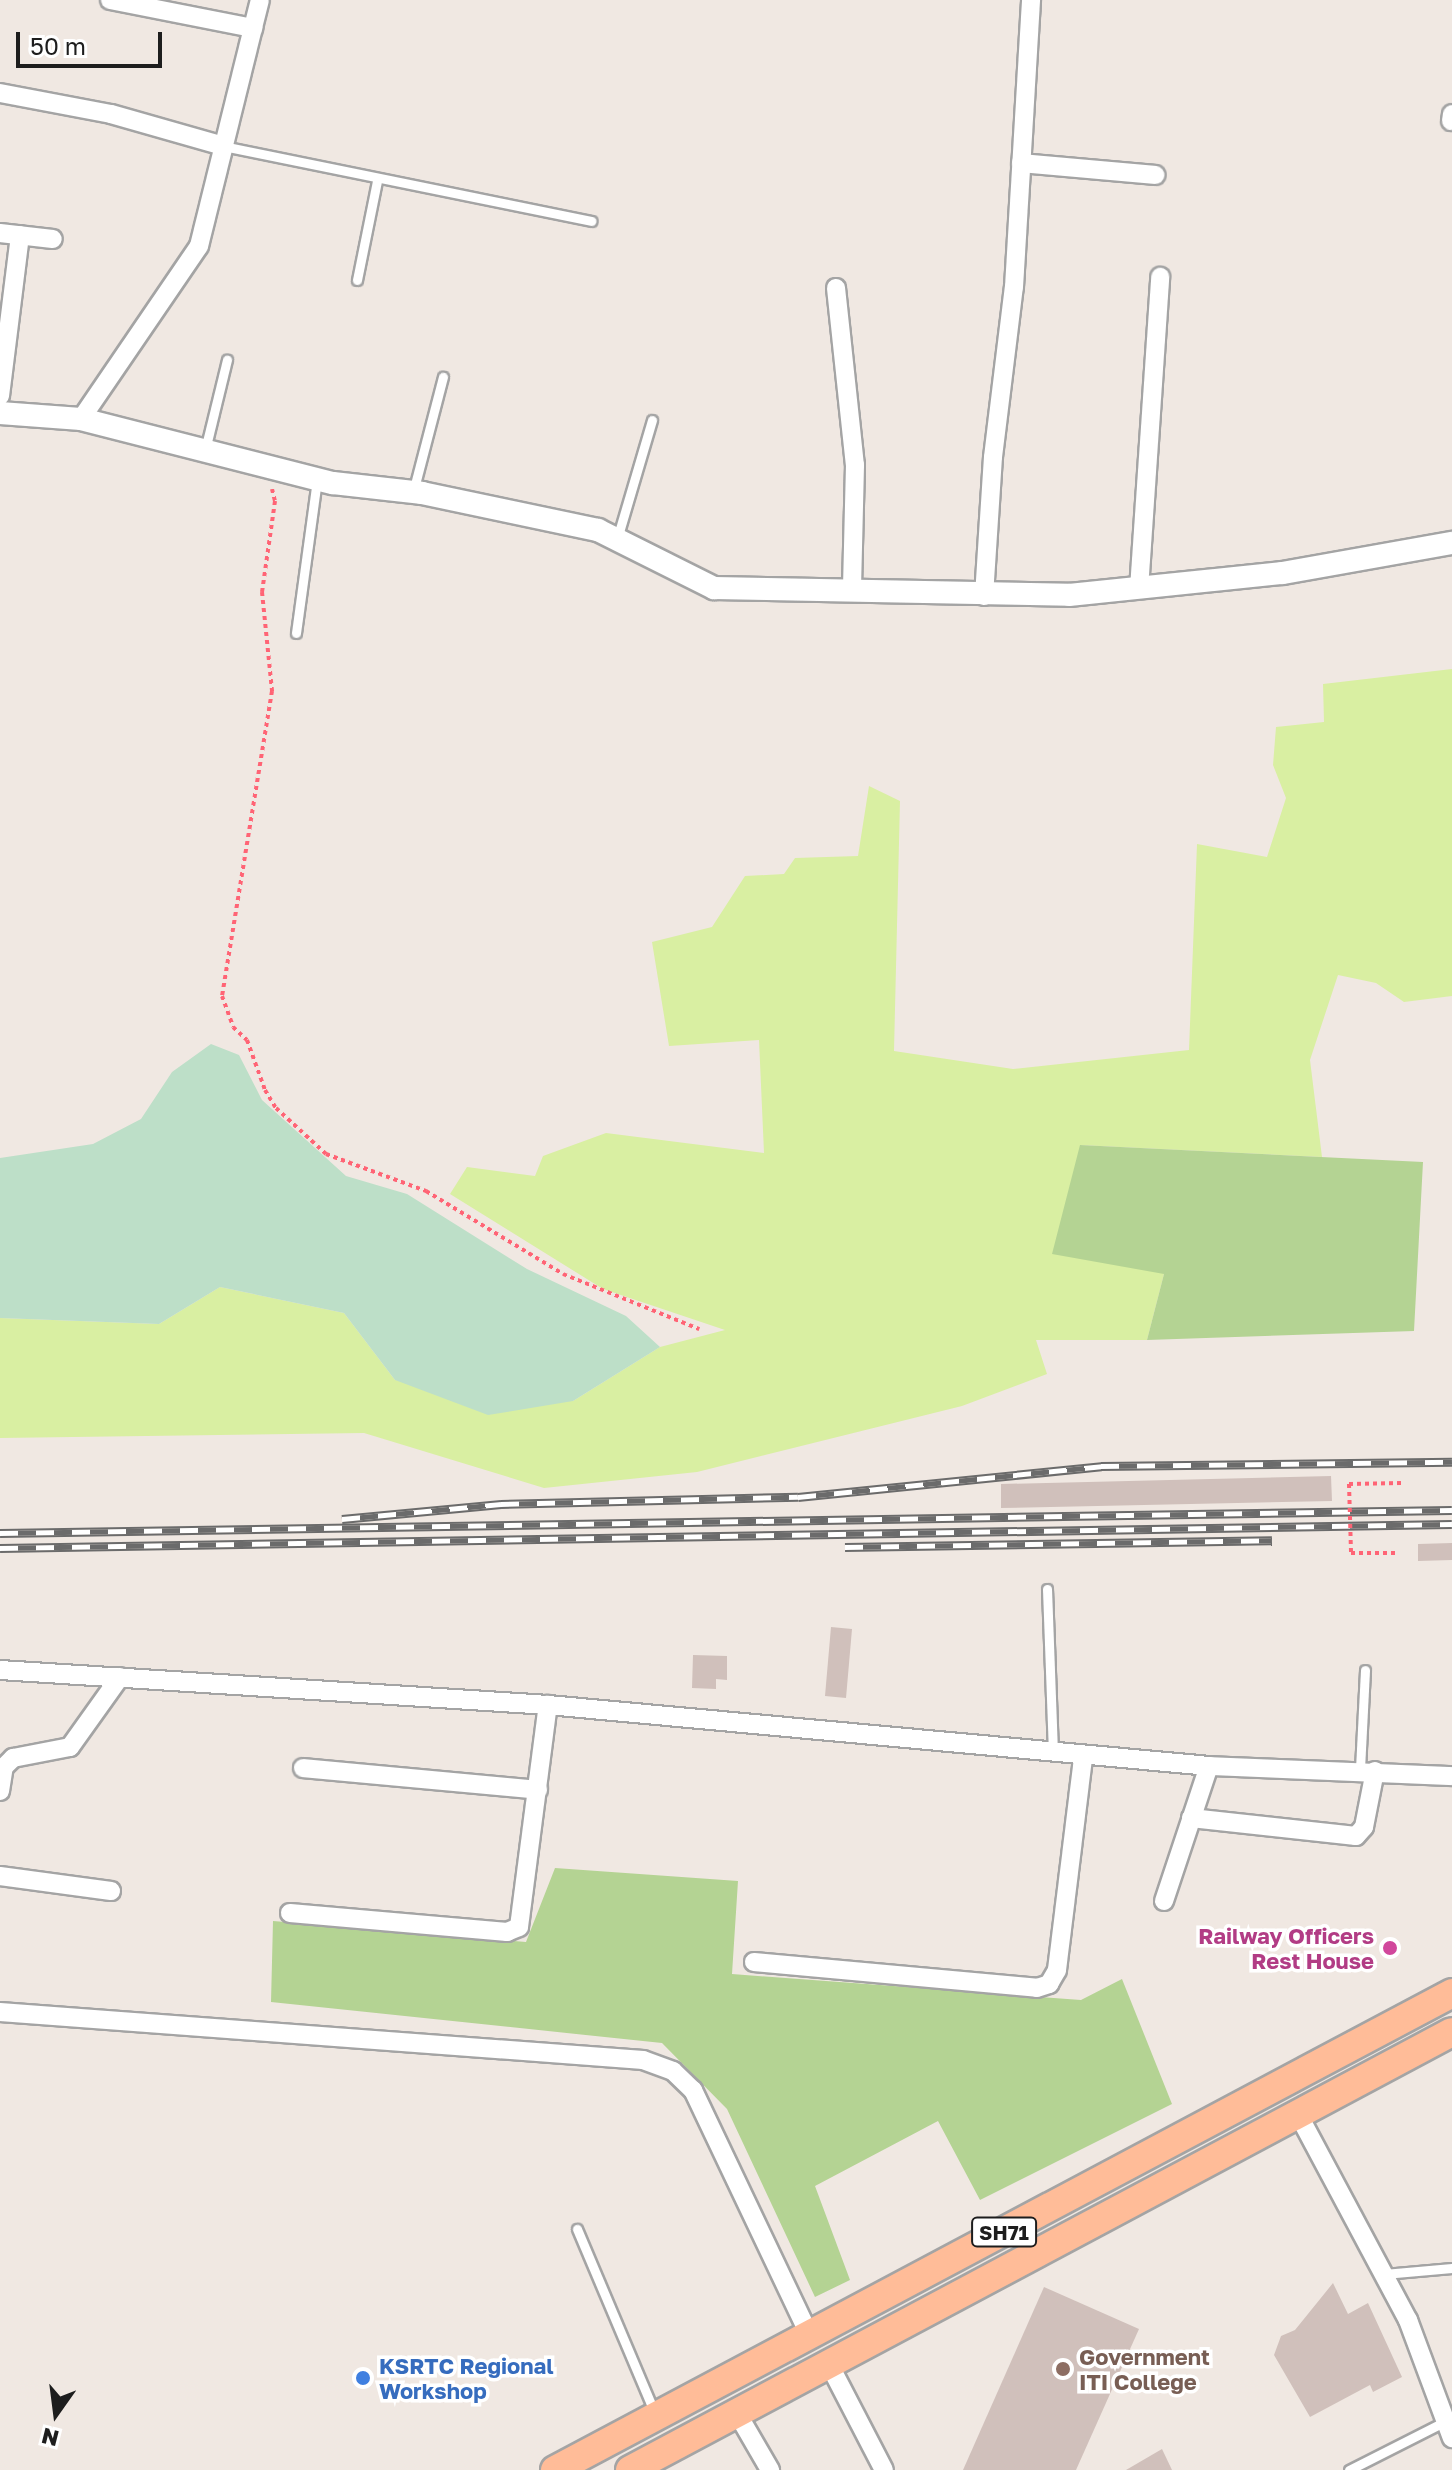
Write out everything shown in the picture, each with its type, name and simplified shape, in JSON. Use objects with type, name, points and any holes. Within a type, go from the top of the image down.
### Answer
[{"type":"main road","name":"SH71","points":[[555,2470],[1452,1993]]},
{"type":"main road","name":"SH71","points":[[630,2470],[1452,2032]]},
{"type":"main road","points":[[1315,2065],[1332,2096]]},
{"type":"main road","points":[[662,2411],[685,2441]]},
{"type":"street","points":[[110,0],[253,28]]},
{"type":"street","points":[[81,419],[199,246],[260,0]]},
{"type":"street","points":[[984,596],[1021,163],[1031,0]]},
{"type":"street","points":[[0,93],[111,114],[223,146]]},
{"type":"street","points":[[1021,163],[1155,175]]},
{"type":"street","points":[[0,233],[53,239]]},
{"type":"street","points":[[0,396],[20,235]]},
{"type":"street","points":[[1139,589],[1160,277]]},
{"type":"street","points":[[836,288],[855,465],[852,588]]},
{"type":"street","points":[[0,413],[81,419],[317,479],[413,492],[598,530],[714,588],[852,588],[984,596],[1139,589],[1283,573],[1452,543]]},
{"type":"street","points":[[0,1670],[548,1705],[1083,1757],[1209,1766],[1368,1770],[1452,1776]]},
{"type":"street","points":[[0,1791],[4,1767],[13,1758],[70,1747],[120,1677]]},
{"type":"street","points":[[290,1913],[507,1932],[519,1927],[548,1705]]},
{"type":"street","points":[[754,1962],[1037,1988],[1049,1984],[1057,1970],[1083,1757]]},
{"type":"street","points":[[1164,1901],[1209,1766]]},
{"type":"street","points":[[303,1768],[538,1790]]},
{"type":"street","points":[[1191,1818],[1356,1836],[1364,1827],[1368,1770]]},
{"type":"street","points":[[0,1876],[111,1891]]},
{"type":"street","points":[[0,2012],[643,2060],[673,2071],[693,2090],[810,2336]]},
{"type":"street","points":[[1298,2114],[1408,2320],[1449,2430]]},
{"type":"street","points":[[829,2364],[884,2470]]},
{"type":"street","points":[[737,2413],[770,2470]]},
{"type":"lane","points":[[223,146],[377,181],[591,221]]},
{"type":"lane","points":[[357,280],[377,181]]},
{"type":"lane","points":[[205,452],[227,360]]},
{"type":"lane","points":[[413,492],[443,377]]},
{"type":"lane","points":[[616,540],[652,420]]},
{"type":"lane","points":[[296,633],[317,479]]},
{"type":"lane","points":[[1047,1589],[1053,1754]]},
{"type":"lane","points":[[1365,1670],[1368,1770]]},
{"type":"lane","points":[[577,2229],[662,2411]]},
{"type":"lane","points":[[1383,2274],[1452,2268]]},
{"type":"lane","points":[[1349,2470],[1449,2430]]},
{"type":"path","points":[[267,467],[275,501],[262,592],[272,691],[224,973],[222,996],[233,1027],[247,1040],[276,1108],[326,1154],[426,1191],[563,1274],[699,1329]]},
{"type":"path","points":[[1397,1553],[1351,1553],[1349,1484],[1401,1483]]},
{"type":"green space","points":[[1452,669],[1452,996],[1404,1002],[1376,983],[1338,975],[1310,1060],[1322,1157],[1080,1145],[1164,1274],[1147,1340],[1036,1340],[1047,1374],[962,1406],[697,1472],[544,1488],[364,1433],[0,1438],[0,1318],[159,1324],[220,1287],[344,1313],[395,1380],[573,1401],[660,1347],[725,1330],[603,1289],[450,1194],[467,1167],[535,1176],[543,1156],[606,1133],[764,1153],[759,1040],[669,1046],[652,942],[712,927],[745,876],[784,874],[795,858],[858,856],[869,786],[900,801],[894,1051],[1013,1069],[1189,1050],[1197,844],[1267,857],[1286,798],[1273,765],[1276,727],[1324,722],[1323,684]]},
{"type":"green space","points":[[211,1044],[239,1055],[262,1100],[346,1176],[407,1194],[527,1269],[626,1316],[660,1347],[573,1401],[488,1415],[395,1380],[344,1313],[220,1287],[159,1324],[0,1318],[0,1158],[93,1144],[141,1119],[172,1072]]},
{"type":"green space","points":[[1080,1145],[1423,1162],[1414,1331],[1147,1340],[1164,1274],[1052,1254]]},
{"type":"green space","points":[[555,1868],[738,1881],[732,1974],[1081,2000],[1122,1979],[1172,2104],[980,2200],[938,2121],[815,2186],[850,2280],[815,2297],[727,2109],[662,2043],[271,2002],[273,1921],[526,1942]]},
{"type":"building","points":[[1331,1476],[1332,1501],[1001,1508],[1001,1484]]},
{"type":"building","points":[[1452,1543],[1452,1560],[1418,1561],[1418,1544]]},
{"type":"building","points":[[831,1627],[852,1629],[846,1698],[825,1696]]},
{"type":"building","points":[[693,1655],[727,1656],[727,1680],[716,1679],[716,1689],[692,1688]]},
{"type":"building","points":[[1333,2283],[1348,2314],[1368,2303],[1402,2377],[1373,2392],[1370,2385],[1310,2417],[1274,2355],[1281,2336],[1295,2330]]},
{"type":"building","points":[[1044,2287],[1139,2329],[1076,2470],[963,2470]]},
{"type":"building","points":[[1162,2449],[1172,2470],[1126,2470]]},
{"type":"railway","points":[[342,1519],[501,1504],[798,1497],[1101,1466],[1452,1462]]},
{"type":"railway","points":[[0,1533],[1452,1510]]},
{"type":"railway","points":[[0,1548],[1452,1524]]},
{"type":"railway","points":[[845,1547],[1272,1540]]},
{"type":"place","name":"Railway Officers Rest House","points":[[1390,1948]]},
{"type":"place","name":"Government ITI College","points":[[1063,2369]]},
{"type":"place","name":"KSRTC Regional Workshop","points":[[363,2378]]}]
